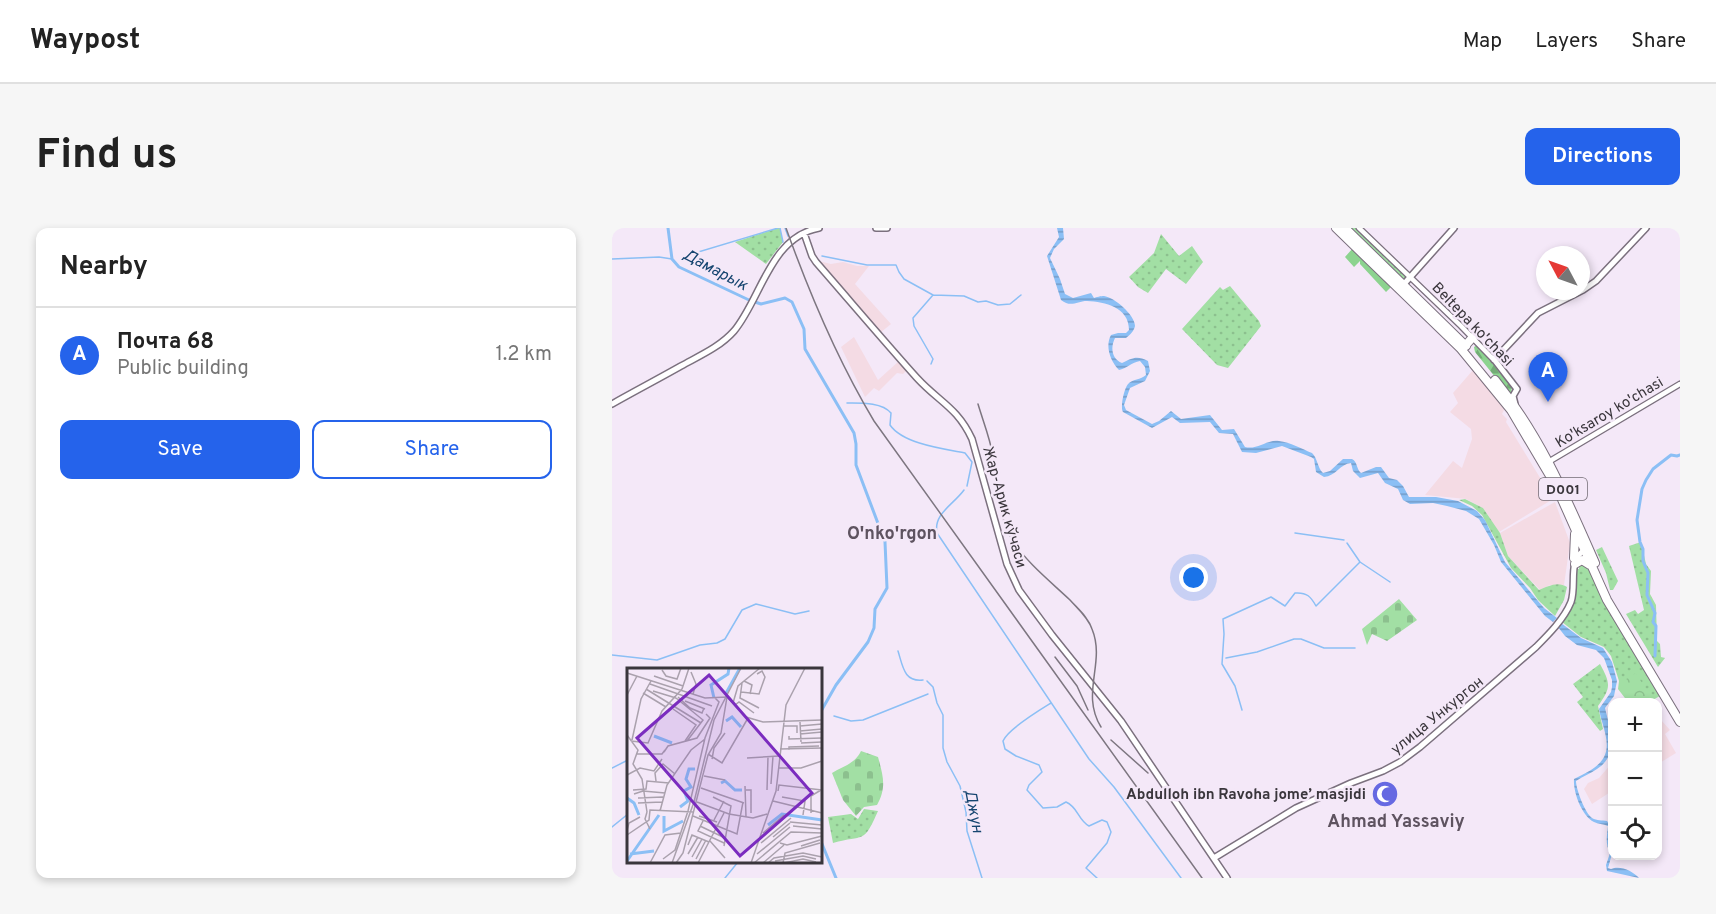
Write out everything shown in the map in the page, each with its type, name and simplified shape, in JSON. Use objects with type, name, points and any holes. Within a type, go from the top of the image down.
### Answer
[{"type":"highway","name":"D001","points":[[1336,228],[1404,284],[1473,361],[1511,410],[1545,466],[1586,548],[1590,565],[1680,722]]},
{"type":"highway","name":"D001","points":[[1345,228],[1366,252],[1465,346],[1510,395],[1550,461],[1604,590],[1680,714]]},
{"type":"highway","points":[[1465,346],[1473,337]]},
{"type":"highway","points":[[1574,527],[1574,561],[1582,560],[1590,565]]},
{"type":"main road","points":[[612,404],[717,345],[733,332],[780,255],[804,233],[819,228]]},
{"type":"main road","points":[[876,228],[887,228]]},
{"type":"main road","points":[[1404,284],[1454,228]]},
{"type":"main road","points":[[1590,282],[1644,228]]},
{"type":"main road","points":[[1493,359],[1538,313],[1583,290],[1596,280],[1644,228]]},
{"type":"main road","name":"Жар-Арик кўчаси","points":[[804,233],[816,262],[917,378],[951,406],[963,422],[972,439],[1007,564],[1019,590],[1121,721],[1227,878]]},
{"type":"main road","points":[[1493,359],[1538,311],[1559,300]]},
{"type":"main road","name":"Beltepa ko'chasi","points":[[1493,359],[1517,388],[1510,395]]},
{"type":"main road","points":[[1574,561],[1586,548]]},
{"type":"main road","name":"улица Ункургон","points":[[1214,858],[1296,808],[1389,768],[1407,757],[1530,652],[1551,629],[1572,597],[1574,561]]},
{"type":"street","name":"Beltepa ko'chasi","points":[[1359,228],[1493,359]]},
{"type":"street","name":"Ko'ksaroy ko'chasi","points":[[1550,461],[1680,384]]},
{"type":"shaded area","points":[[819,261],[869,266],[855,284],[891,324],[880,333]]},
{"type":"shaded area","points":[[854,337],[878,380],[899,361],[906,371],[903,374],[897,373],[879,391],[874,388],[865,397],[841,347]]},
{"type":"shaded area","points":[[1473,370],[1503,404],[1502,414],[1507,419],[1506,422],[1553,499],[1499,532],[1483,508],[1466,499],[1425,495],[1453,461],[1462,468],[1472,439],[1471,429],[1450,412],[1458,403],[1453,393]]},
{"type":"shaded area","points":[[1555,502],[1570,543],[1564,585],[1550,585],[1540,590],[1508,556],[1500,533]]},
{"type":"shaded area","points":[[1662,721],[1670,730],[1665,734],[1676,753],[1662,762]]},
{"type":"shaded area","points":[[1608,768],[1608,794],[1592,804],[1584,789],[1588,783],[1599,778]]},
{"type":"green space","points":[[780,228],[783,242],[766,264],[735,242]]},
{"type":"green space","points":[[1349,228],[1358,228],[1407,277],[1404,281]]},
{"type":"green space","points":[[1161,234],[1179,256],[1192,246],[1203,262],[1186,284],[1166,269],[1148,293],[1138,287],[1129,277],[1154,253]]},
{"type":"green space","points":[[1353,248],[1391,287],[1386,292],[1360,264],[1360,261],[1354,267],[1345,257]]},
{"type":"green space","points":[[1230,286],[1261,326],[1228,368],[1217,365],[1182,329],[1220,287],[1223,290]]},
{"type":"green space","points":[[1477,345],[1512,387],[1511,393],[1508,393],[1475,352],[1474,347]]},
{"type":"green space","points":[[1465,499],[1483,508],[1500,533],[1508,556],[1539,590],[1557,584],[1567,587],[1564,600],[1555,616],[1511,568],[1482,515],[1472,506],[1459,500]]},
{"type":"green space","points":[[1641,542],[1646,564],[1651,571],[1650,594],[1656,605],[1657,641],[1660,644],[1661,657],[1665,658],[1658,667],[1626,614],[1635,610],[1638,614],[1644,610],[1629,546]]},
{"type":"green space","points":[[1602,547],[1618,581],[1613,590],[1610,590],[1606,573],[1596,550]]},
{"type":"green space","points":[[1587,564],[1600,592],[1660,696],[1625,698],[1618,689],[1619,681],[1611,656],[1604,647],[1581,637],[1562,622],[1573,603],[1576,569],[1579,569],[1576,566]]},
{"type":"green space","points":[[1399,599],[1417,620],[1387,641],[1372,634],[1367,645],[1362,629]]},
{"type":"green space","points":[[1600,664],[1608,686],[1598,706],[1603,729],[1600,731],[1577,702],[1583,697],[1573,684]]},
{"type":"green space","points":[[1636,673],[1651,698],[1628,698],[1620,686],[1623,681]]},
{"type":"green space","points":[[861,751],[878,757],[883,776],[883,787],[877,805],[864,807],[856,816],[843,800],[832,773],[852,762]]},
{"type":"green space","points":[[864,809],[878,811],[866,834],[833,843],[828,817],[851,814],[858,819]]},
{"type":"water","points":[[1057,228],[1063,228],[1064,239],[1054,249],[1050,258],[1065,294],[1073,298],[1091,293],[1094,298],[1108,297],[1123,307],[1134,322],[1132,333],[1126,338],[1115,338],[1113,353],[1122,363],[1135,358],[1148,361],[1150,371],[1145,381],[1130,388],[1124,405],[1126,410],[1152,424],[1171,411],[1181,419],[1210,415],[1222,430],[1234,429],[1245,447],[1250,448],[1275,441],[1287,443],[1312,453],[1323,473],[1330,471],[1343,459],[1352,459],[1361,473],[1381,467],[1389,478],[1397,480],[1403,486],[1409,497],[1436,497],[1458,501],[1477,511],[1485,520],[1505,562],[1544,608],[1557,618],[1553,622],[1545,616],[1501,562],[1479,519],[1466,511],[1433,503],[1410,504],[1403,500],[1398,489],[1385,483],[1378,473],[1360,478],[1353,471],[1351,463],[1344,465],[1332,475],[1324,477],[1316,472],[1314,459],[1282,446],[1256,453],[1242,452],[1233,434],[1219,433],[1210,422],[1180,423],[1172,417],[1152,428],[1123,412],[1122,402],[1127,386],[1130,382],[1146,375],[1145,367],[1140,361],[1119,370],[1111,358],[1108,344],[1111,335],[1126,333],[1129,330],[1125,316],[1115,307],[1087,301],[1071,304],[1061,300],[1047,256],[1059,237]]},
{"type":"water","points":[[1561,623],[1581,638],[1603,648],[1612,662],[1617,681],[1614,696],[1608,698],[1605,708],[1608,720],[1608,757],[1594,771],[1576,781],[1581,801],[1589,815],[1596,820],[1607,821],[1608,826],[1596,823],[1585,814],[1576,796],[1574,779],[1591,770],[1604,757],[1607,742],[1599,709],[1611,692],[1612,680],[1604,658],[1596,650],[1577,645],[1558,627]]},
{"type":"water","points":[[1608,859],[1610,860],[1608,868],[1626,869],[1639,878],[1607,871]]},
{"type":"waterway","name":"Дамарык","points":[[668,228],[672,259],[679,267],[761,304],[785,298],[792,302],[804,329],[805,349],[854,433],[856,465],[885,542],[887,588],[875,609],[874,628],[868,642],[836,685],[822,710]]},
{"type":"waterway","name":"Дамарык","points":[[685,256],[778,228]]},
{"type":"waterway","points":[[780,228],[783,242]]},
{"type":"waterway","points":[[785,228],[788,236]]},
{"type":"waterway","points":[[822,256],[867,265],[896,265],[904,279],[933,295]]},
{"type":"waterway","points":[[612,259],[659,257],[672,259]]},
{"type":"waterway","points":[[931,364],[933,359],[914,326],[913,318],[933,295],[964,296],[978,302],[986,301],[998,305],[1010,304],[1021,295]]},
{"type":"waterway","points":[[847,403],[871,404],[887,409],[891,413],[890,425],[904,437],[924,445],[965,453],[972,462],[967,486]]},
{"type":"waterway","points":[[1655,656],[1656,626],[1653,622],[1655,613],[1647,595],[1648,573],[1643,561],[1637,520],[1642,489],[1653,469],[1671,455],[1680,455]]},
{"type":"waterway","points":[[964,490],[941,515],[938,520],[937,533],[1089,759],[1114,787],[1181,878]]},
{"type":"waterway","points":[[1295,533],[1344,540]]},
{"type":"waterway","points":[[1347,543],[1360,562],[1390,582]]},
{"type":"waterway","points":[[1242,710],[1235,686],[1222,664],[1223,619],[1271,597],[1285,606],[1295,593],[1308,596],[1316,606],[1360,562]]},
{"type":"waterway","points":[[717,643],[725,639],[742,610],[756,604],[795,614],[809,611]]},
{"type":"waterway","points":[[1226,658],[1257,652],[1294,639],[1301,639],[1324,648],[1355,648]]},
{"type":"waterway","points":[[612,655],[657,660],[700,645],[717,643]]},
{"type":"waterway","name":"Джун","points":[[898,651],[908,676],[912,679],[923,680]]},
{"type":"waterway","name":"Джун","points":[[927,681],[933,687],[943,715],[943,748],[947,762],[960,786],[966,812],[967,831],[982,878]]},
{"type":"waterway","points":[[834,716],[851,721],[863,720],[928,694]]},
{"type":"waterway","points":[[1051,703],[1011,731],[1003,741],[1005,749],[1039,765],[1042,772],[1027,790],[1043,808],[1057,807],[1066,802],[1089,826],[1102,820],[1107,822],[1111,832],[1107,843],[1086,868],[1097,878]]},
{"type":"waterway","points":[[612,768],[627,760]]},
{"type":"waterway","points":[[612,827],[627,815]]},
{"type":"waterway","points":[[822,844],[836,878]]},
{"type":"waterway","points":[[725,878],[737,863]]},
{"type":"railway","points":[[786,228],[826,327],[848,375],[874,421],[1202,878]]},
{"type":"railway","points":[[978,404],[992,449],[1001,511],[1013,541],[1025,557],[1079,610],[1092,629],[1096,642],[1093,702],[1101,727]]},
{"type":"railway","points":[[1055,657],[1077,686],[1088,710]]},
{"type":"railway","points":[[1111,740],[1148,773]]},
{"type":"place","name":"Почта 68","points":[[1548,402]]},
{"type":"place","name":"Abdulloh ibn Ravoha jome’ masjidi","points":[[1385,794]]},
{"type":"district","name":"O'nko'rgon","points":[[892,533]]},
{"type":"district","name":"Ahmad Yassaviy","points":[[1396,821]]}]
